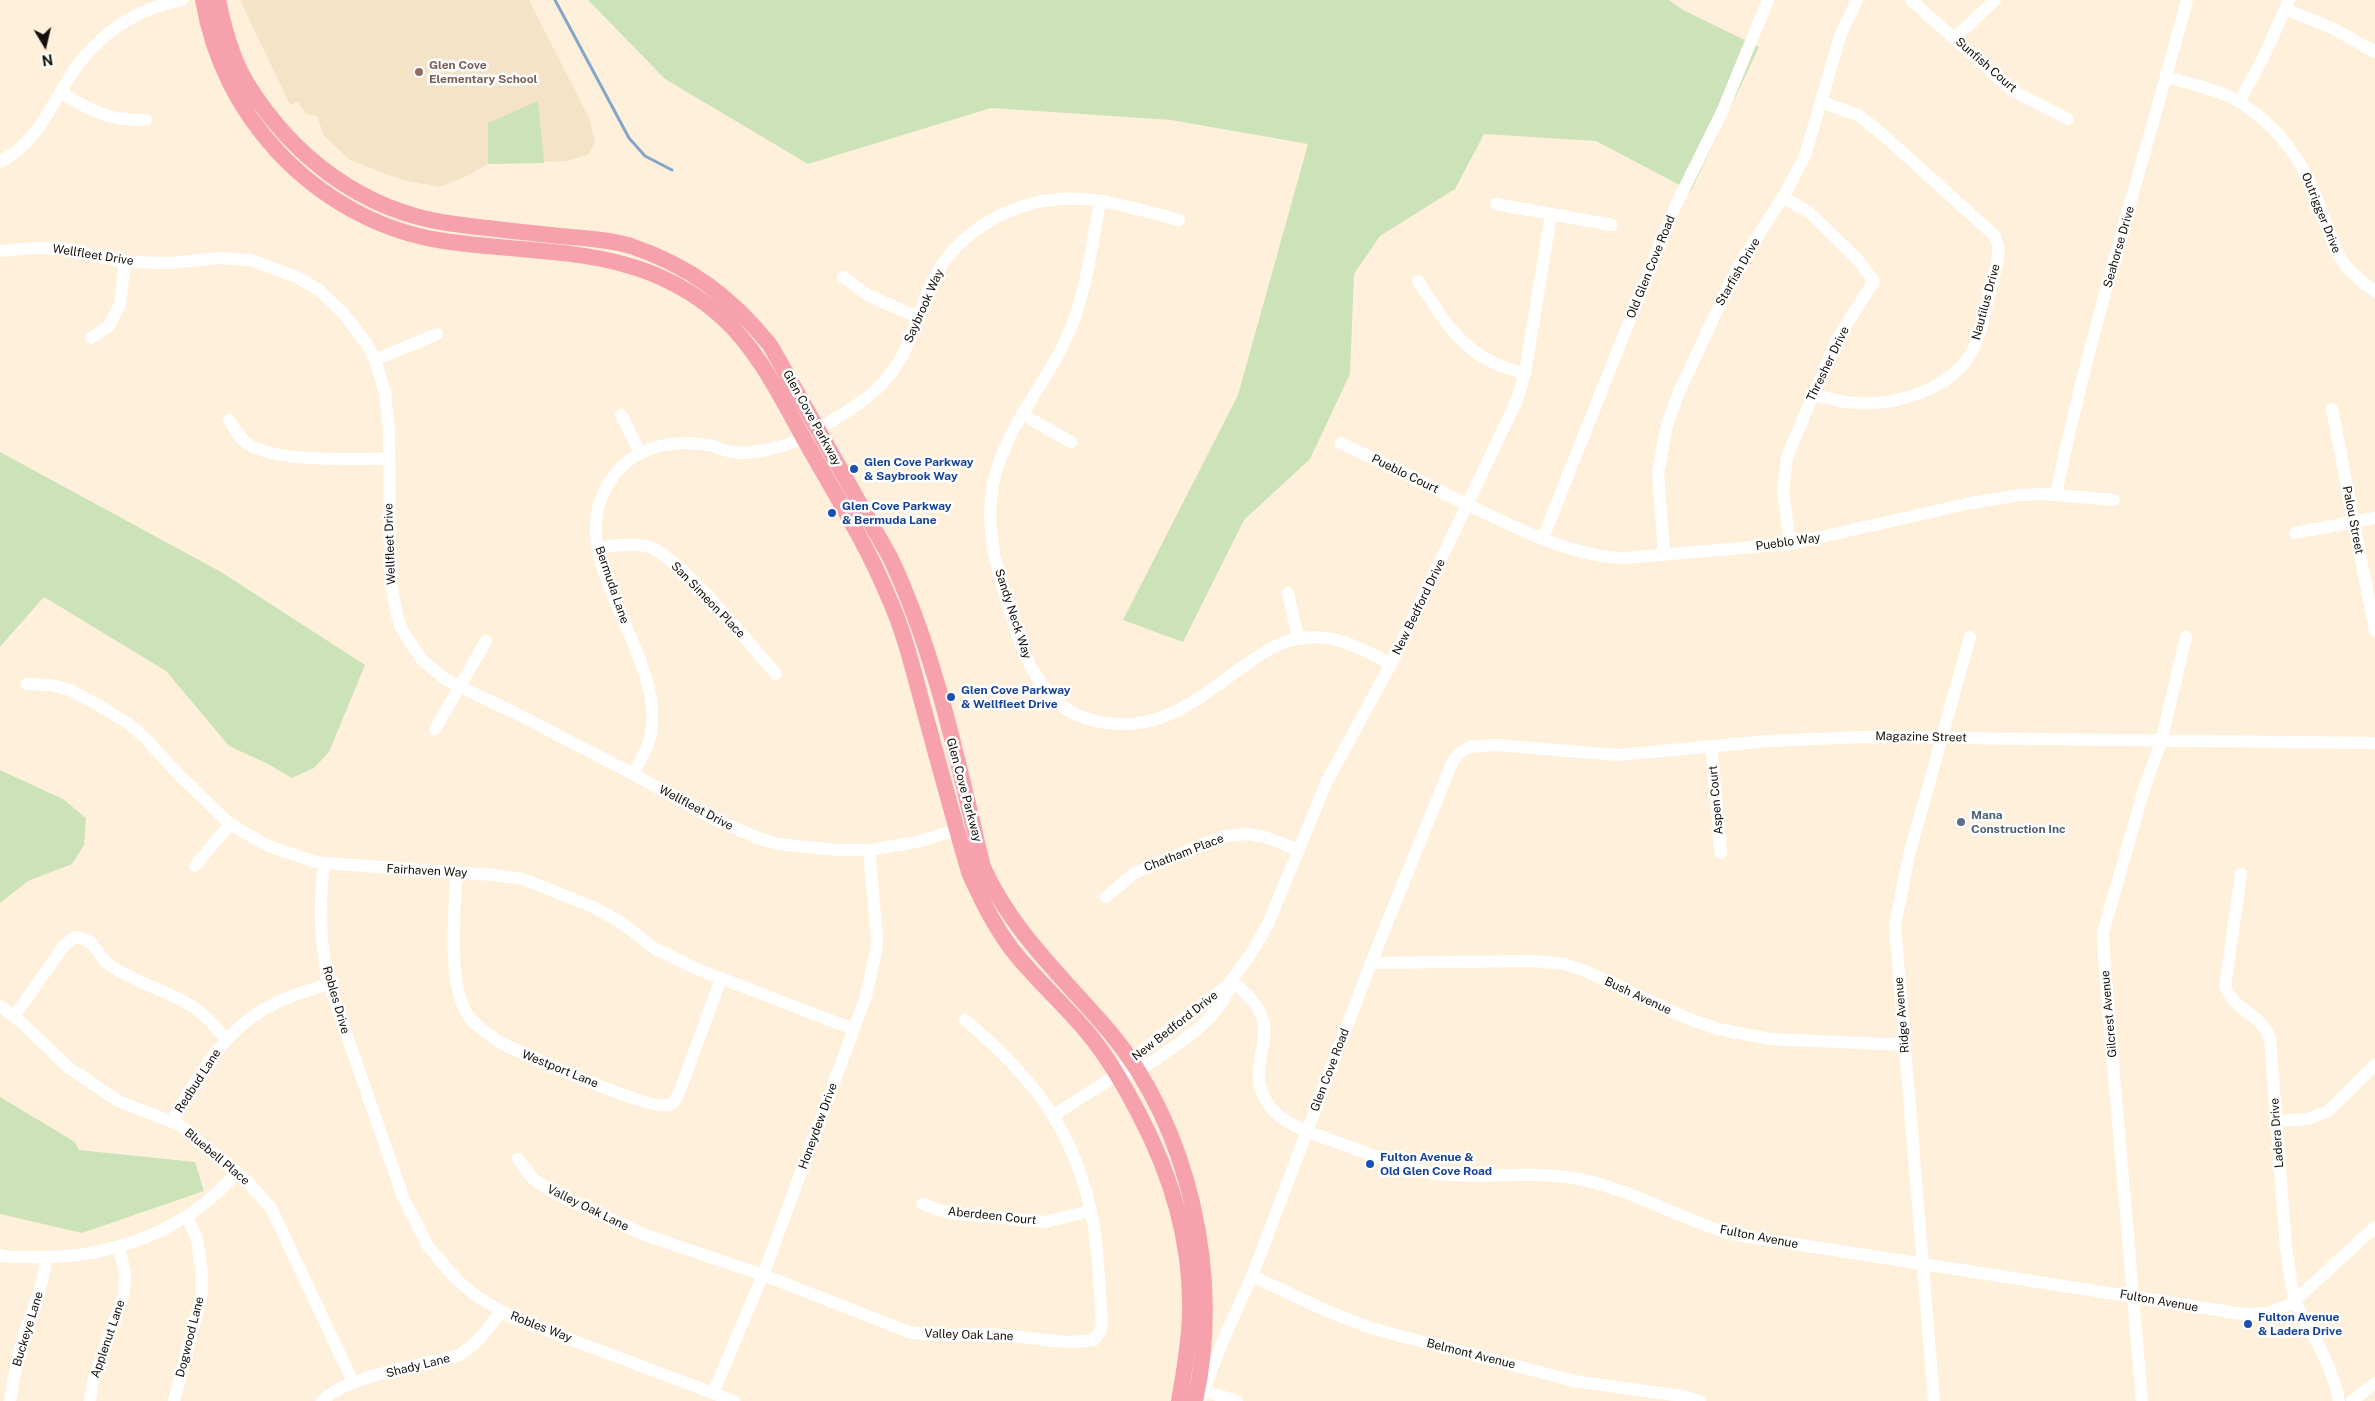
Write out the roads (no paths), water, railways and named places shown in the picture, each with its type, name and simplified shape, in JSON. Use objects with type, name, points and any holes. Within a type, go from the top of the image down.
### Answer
[{"type":"main road","name":"Glen Cove Parkway","points":[[208,1],[247,84],[288,138],[322,170],[384,206],[425,219],[599,240],[629,246],[667,260],[699,277],[720,292],[755,326],[774,351],[811,434],[889,597],[907,649],[969,872],[992,920],[1017,956],[1087,1032],[1118,1074],[1154,1141],[1170,1181],[1183,1226],[1188,1270],[1190,1315],[1179,1401]]},
{"type":"main road","name":"Glen Cove Parkway","points":[[811,434],[890,557],[904,586],[942,705],[984,867],[1007,911],[1029,942],[1110,1032],[1134,1065],[1165,1123],[1186,1175],[1198,1230],[1204,1302],[1204,1346],[1200,1398]]},
{"type":"street","points":[[0,162],[23,147],[47,119],[84,57],[114,28],[135,14],[182,0]]},
{"type":"street","points":[[186,0],[208,1]]},
{"type":"street","name":"Old Glen Cove Road","points":[[1542,538],[1674,209],[1722,112],[1768,0]]},
{"type":"street","name":"Starfish Drive","points":[[1664,555],[1658,472],[1667,425],[1679,392],[1733,277],[1783,198],[1805,156],[1840,36],[1857,0]]},
{"type":"street","name":"Sunfish Court","points":[[1911,0],[2013,91],[2068,119]]},
{"type":"street","points":[[1955,38],[1995,0]]},
{"type":"street","name":"Seahorse Drive","points":[[2056,495],[2066,443],[2187,0]]},
{"type":"street","points":[[2239,102],[2264,56],[2288,4],[2375,52]]},
{"type":"street","name":"Outrigger Drive","points":[[2167,77],[2222,94],[2239,102],[2263,120],[2287,146],[2307,175],[2336,252],[2352,274],[2375,291]]},
{"type":"street","points":[[62,93],[107,117],[126,120],[146,120]]},
{"type":"street","name":"Nautilus Drive","points":[[1813,394],[1852,403],[1875,402],[1910,396],[1933,387],[1952,374],[1965,362],[1977,341],[2000,251],[1994,236],[1882,134],[1860,116],[1822,102]]},
{"type":"street","name":"Thresher Drive","points":[[1783,198],[1810,213],[1859,261],[1874,281],[1837,339],[1787,457],[1783,490],[1790,544]]},
{"type":"street","name":"Saybrook Way","points":[[811,434],[874,393],[890,376],[934,278],[945,261],[982,225],[1000,215],[1037,202],[1086,199],[1179,220]]},
{"type":"street","name":"Sandy Neck Way","points":[[1100,202],[1081,297],[1072,325],[1058,355],[1022,414],[1004,448],[994,478],[991,499],[992,543],[1000,580],[1021,644],[1032,670],[1051,696],[1076,716],[1104,724],[1141,724],[1157,720],[1183,708],[1263,653],[1280,644],[1298,638],[1334,639],[1351,643],[1391,664]]},
{"type":"street","points":[[1496,204],[1612,225]]},
{"type":"street","name":"New Bedford Drive","points":[[1054,1115],[1118,1074],[1197,1030],[1226,997],[1232,980],[1252,952],[1269,922],[1326,783],[1391,664],[1517,400],[1526,373],[1550,214]]},
{"type":"street","name":"Wellfleet Drive","points":[[0,251],[35,248],[62,249],[125,262],[171,263],[219,258],[250,260],[297,277],[319,290],[343,312],[358,331],[375,360],[385,393],[388,414],[390,578],[397,616],[407,638],[422,660],[448,681],[633,774],[714,819],[758,838],[778,844],[836,850],[869,850],[916,842],[973,825]]},
{"type":"street","points":[[92,338],[108,326],[120,304],[125,262]]},
{"type":"street","points":[[843,277],[868,296],[918,317]]},
{"type":"street","points":[[1418,282],[1443,319],[1474,353],[1493,364],[1526,373]]},
{"type":"street","points":[[375,360],[437,334]]},
{"type":"street","name":"Palou Street","points":[[2332,409],[2375,631]]},
{"type":"street","points":[[1022,414],[1071,442]]},
{"type":"street","points":[[621,415],[640,452]]},
{"type":"street","points":[[228,420],[241,438],[250,445],[288,456],[389,459]]},
{"type":"street","name":"Bermuda Lane","points":[[633,774],[645,751],[651,732],[652,713],[647,681],[613,595],[598,548],[595,532],[600,501],[608,483],[620,468],[647,448],[679,442],[711,446],[734,452],[756,452],[811,434]]},
{"type":"street","name":"Pueblo Court","points":[[1341,444],[1468,504]]},
{"type":"street","name":"Pueblo Way","points":[[1468,504],[1542,538],[1582,553],[1605,557],[1664,555],[1790,544],[1971,503],[2020,495],[2056,495],[2114,500]]},
{"type":"street","points":[[2295,533],[2375,518]]},
{"type":"street","name":"San Simeon Place","points":[[598,548],[625,544],[649,546],[664,555],[729,619],[776,674]]},
{"type":"street","points":[[1288,593],[1298,638]]},
{"type":"street","name":"Ridge Avenue","points":[[1934,1401],[1895,940],[1897,909],[1909,855],[1970,637]]},
{"type":"street","name":"Gilcrest Avenue","points":[[2142,1401],[2105,970],[2104,933],[2142,795],[2161,742],[2186,637]]},
{"type":"street","points":[[435,729],[486,641]]},
{"type":"street","name":"Fairhaven Way","points":[[27,684],[51,685],[70,690],[129,724],[230,824],[268,846],[312,861],[324,863],[457,872],[523,879],[593,907],[622,923],[654,948],[721,979],[854,1029]]},
{"type":"street","name":"Magazine Street","points":[[1469,747],[1495,746],[1619,755],[1815,738],[2375,743]]},
{"type":"street","name":"Aspen Court","points":[[1711,746],[1722,853]]},
{"type":"street","name":"Glen Cove Road","points":[[1200,1398],[1252,1276],[1371,963],[1451,764],[1458,754],[1469,747]]},
{"type":"street","points":[[195,866],[230,824]]},
{"type":"street","name":"Chatham Place","points":[[1106,897],[1134,873],[1224,836],[1248,834],[1299,850]]},
{"type":"street","name":"Honeydew Drive","points":[[713,1393],[763,1275],[866,996],[876,951],[877,928],[869,850]]},
{"type":"street","name":"Robles Drive","points":[[324,863],[319,906],[322,946],[329,984],[369,1103]]},
{"type":"street","name":"Westport Lane","points":[[457,872],[453,926],[456,975],[468,1015],[482,1030],[498,1042],[625,1096],[661,1106],[669,1105],[673,1102],[680,1090],[721,979]]},
{"type":"street","name":"Ladera Drive","points":[[2241,874],[2225,987],[2239,1008],[2263,1024],[2268,1032],[2286,1248],[2294,1301],[2326,1360],[2339,1401]]},
{"type":"street","points":[[14,1016],[62,947],[74,937],[85,938],[91,942],[105,962],[128,977],[180,998],[201,1011],[213,1022],[226,1040]]},
{"type":"street","name":"Bush Avenue","points":[[1371,963],[1534,961],[1564,964],[1583,970],[1689,1019],[1725,1030],[1770,1039],[1905,1045]]},
{"type":"street","name":"Fulton Avenue","points":[[1232,980],[1252,1001],[1261,1015],[1264,1026],[1260,1054],[1259,1084],[1262,1093],[1276,1112],[1306,1132],[1393,1163],[1425,1172],[1470,1175],[1533,1174],[1578,1179],[1617,1190],[1731,1234],[2134,1297],[2258,1314],[2281,1310],[2294,1301],[2375,1227]]},
{"type":"street","name":"Redbud Lane","points":[[171,1122],[202,1070],[226,1040],[246,1021],[273,1004],[329,984]]},
{"type":"street","name":"Bluebell Place","points":[[0,1006],[51,1049],[69,1068],[101,1091],[118,1101],[178,1124],[237,1172],[272,1208],[352,1382]]},
{"type":"street","name":"Valley Oak Lane","points":[[518,1159],[533,1179],[556,1194],[645,1235],[763,1275],[909,1332],[930,1336],[990,1334],[1038,1339],[1094,1340],[1101,1330],[1102,1322],[1094,1227],[1079,1169],[1054,1115],[1036,1089],[1016,1066],[964,1020]]},
{"type":"street","points":[[2276,1121],[2308,1119],[2328,1111],[2375,1065]]},
{"type":"street","name":"Robles Way","points":[[369,1103],[402,1197],[428,1246],[457,1280],[475,1295],[501,1311],[734,1401]]},
{"type":"street","points":[[0,1255],[64,1257],[119,1248],[150,1236],[187,1216],[237,1172]]},
{"type":"street","name":"Aberdeen Court","points":[[923,1204],[941,1211],[958,1214],[1045,1222],[1090,1211]]},
{"type":"street","name":"Dogwood Lane","points":[[174,1401],[202,1294],[202,1272],[197,1240],[187,1216]]},
{"type":"street","name":"Applenut Lane","points":[[90,1401],[96,1371],[124,1294],[125,1272],[119,1248]]},
{"type":"street","name":"Buckeye Lane","points":[[10,1401],[25,1333],[38,1301],[45,1272],[46,1257]]},
{"type":"street","name":"Belmont Avenue","points":[[1252,1276],[1329,1312],[1381,1331],[1574,1381],[1681,1396],[1700,1401]]},
{"type":"street","name":"Shady Lane","points":[[322,1401],[327,1395],[352,1382],[457,1356],[471,1348],[480,1339],[501,1311]]},
{"type":"street","points":[[2352,1401],[2375,1383]]},
{"type":"street","points":[[1200,1398],[1236,1401]]},
{"type":"waterway","points":[[555,0],[629,138],[645,156],[672,170]]},
{"type":"place","name":"Glen Cove Elementary School","points":[[419,72]]},
{"type":"place","name":"Glen Cove Parkway & Saybrook Way","points":[[854,469]]},
{"type":"place","name":"Glen Cove Parkway & Bermuda Lane","points":[[832,513]]},
{"type":"place","name":"Glen Cove Parkway & Wellfleet Drive","points":[[951,697]]},
{"type":"place","name":"Mana Construction Inc","points":[[1961,822]]},
{"type":"place","name":"Fulton Avenue & Old Glen Cove Road","points":[[1370,1164]]},
{"type":"place","name":"Fulton Avenue & Ladera Drive","points":[[2248,1324]]}]
